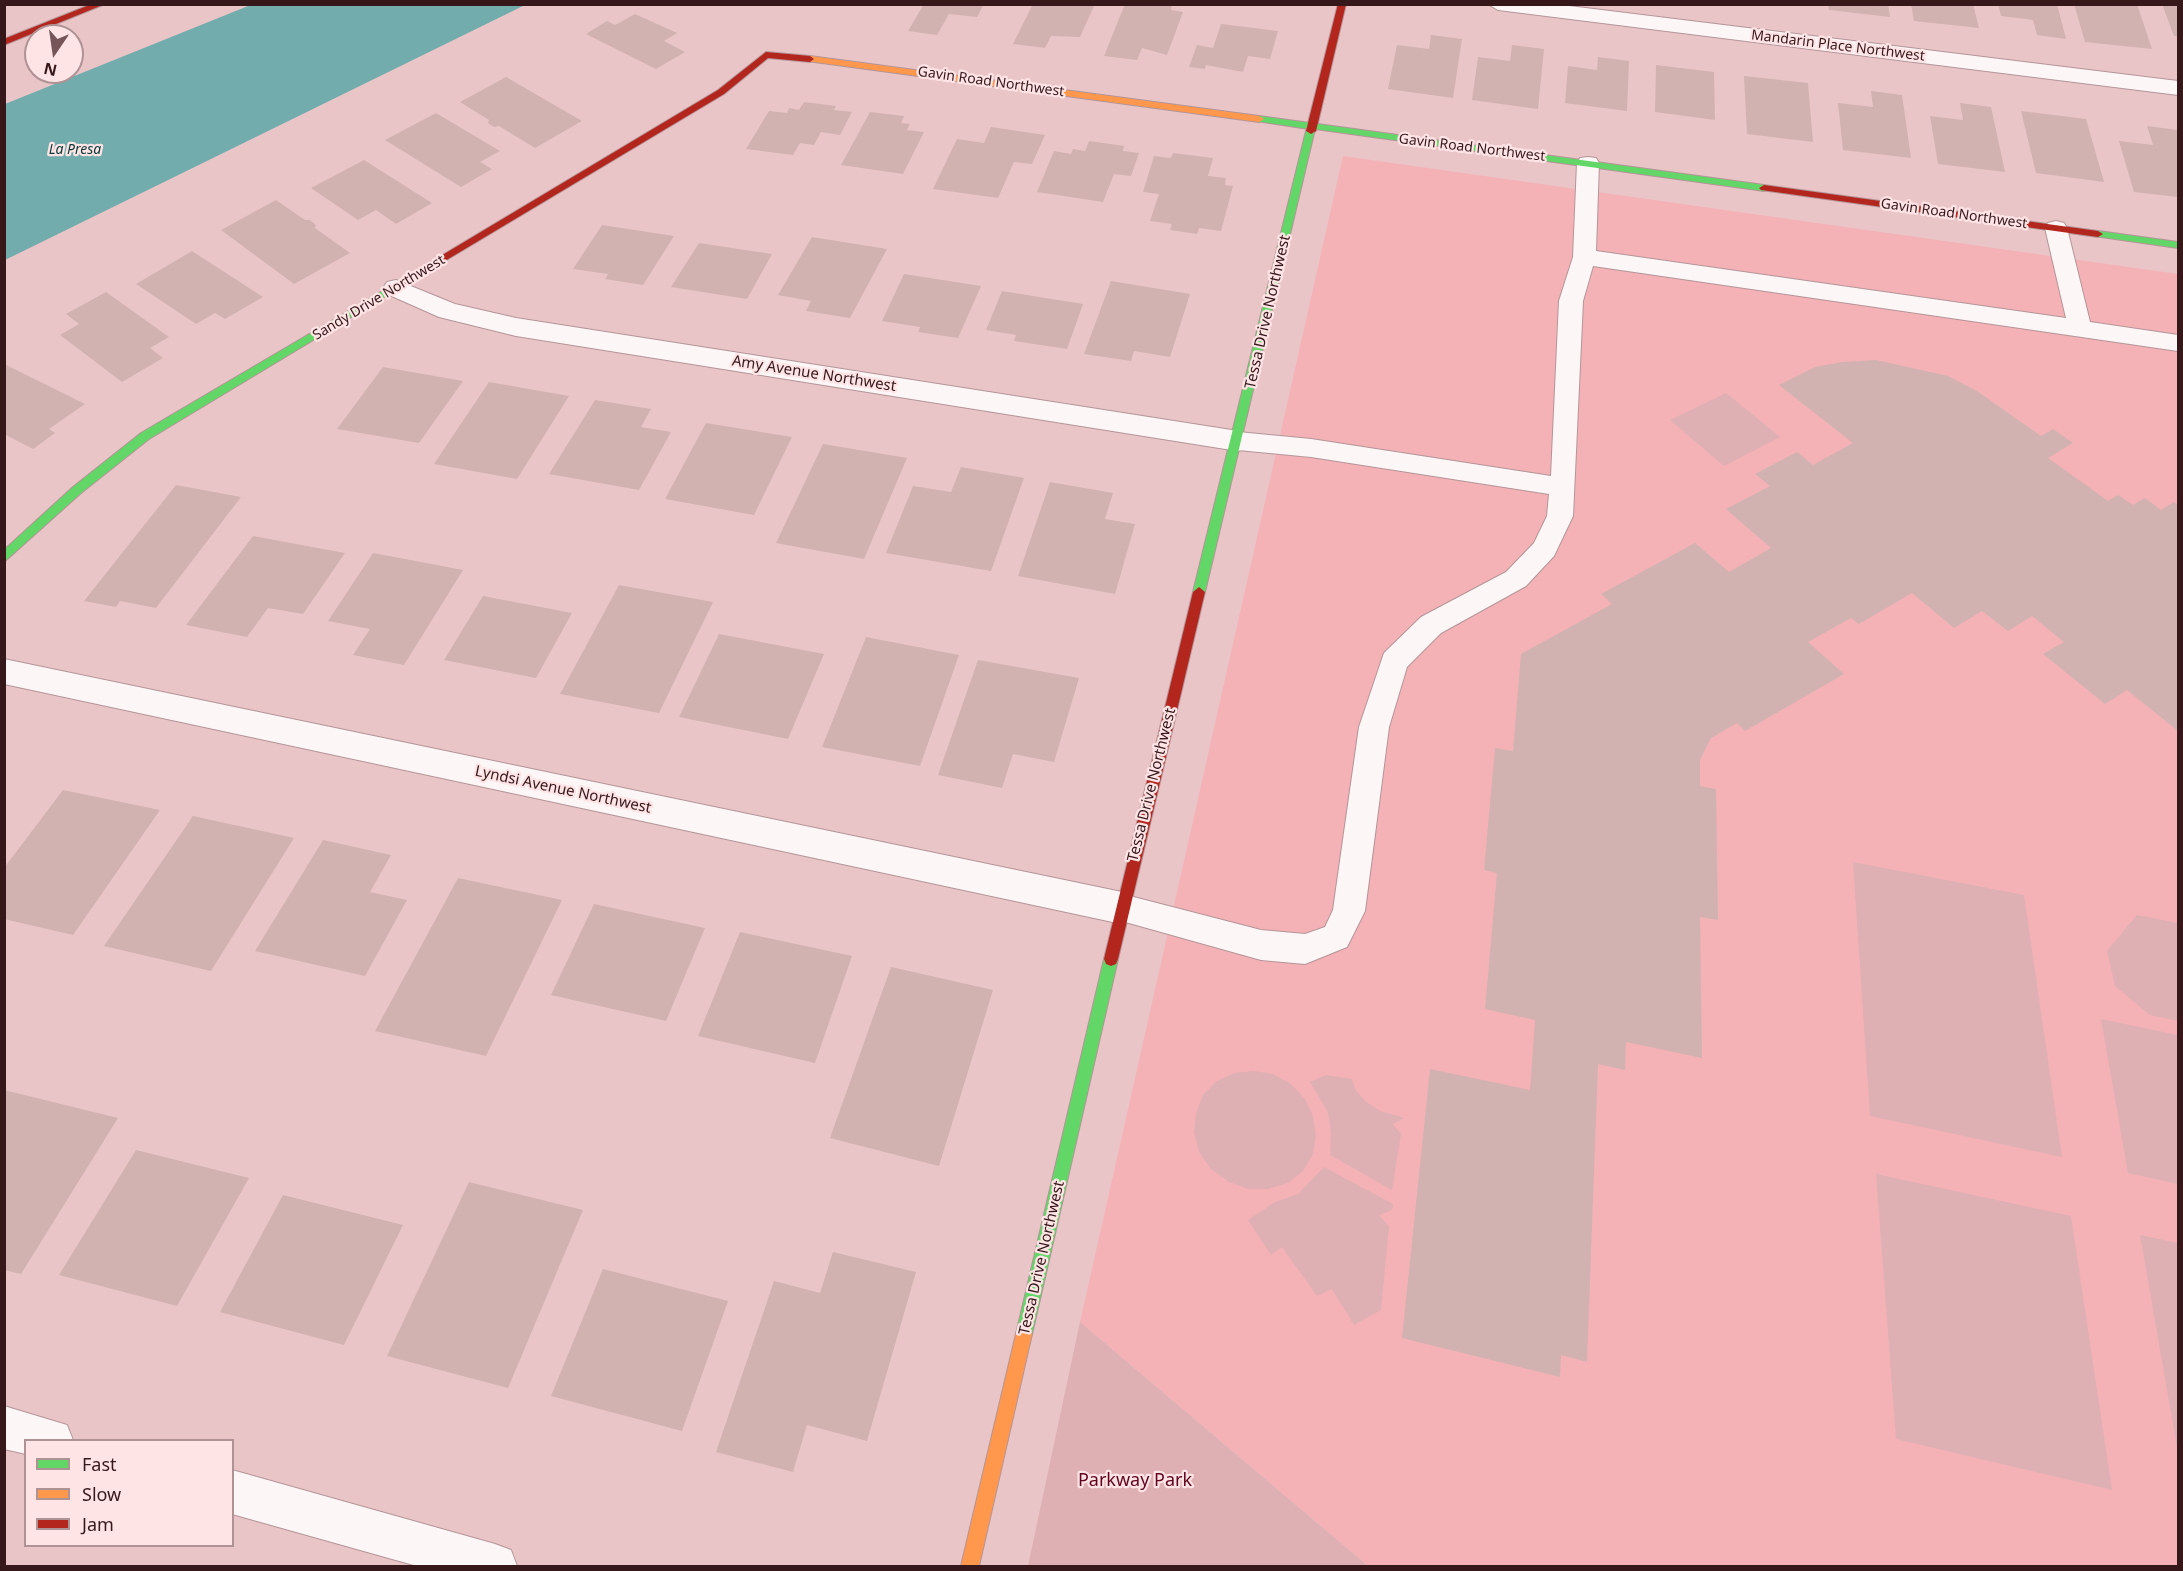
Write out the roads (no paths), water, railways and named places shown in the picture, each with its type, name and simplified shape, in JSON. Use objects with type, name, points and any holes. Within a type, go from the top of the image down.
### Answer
[{"type":"main road","points":[[4,42],[101,4]]},
{"type":"main road","name":"Tessa Drive Northwest","points":[[970,1566],[1122,908],[1238,441],[1342,4]]},
{"type":"main road","name":"Gavin Road Northwest","points":[[766,55],[847,62],[2178,245]]},
{"type":"main road","name":"Sandy Drive Northwest","points":[[4,558],[77,490],[145,436],[721,92],[766,55]]},
{"type":"street","name":"Mandarin Place Northwest","points":[[1498,4],[2178,88]]},
{"type":"street","name":"Amy Avenue Northwest","points":[[396,288],[448,311],[516,327],[1238,441]]},
{"type":"street","name":"Lyndsi Avenue Northwest","points":[[4,671],[1122,908]]},
{"type":"street","points":[[4,1427],[48,1439]]},
{"type":"street","points":[[234,1493],[495,1566]]},
{"type":"lane","points":[[1122,908],[1261,945],[1305,949],[1336,937],[1349,911],[1374,727],[1394,661],[1431,625],[1516,579],[1545,549],[1560,516],[1571,301],[1584,257],[1588,163]]},
{"type":"lane","points":[[2056,228],[2080,328]]},
{"type":"lane","points":[[1584,257],[2178,342]]},
{"type":"lane","points":[[1238,441],[1311,448],[1563,487]]},
{"type":"water","name":"La Presa","points":[[253,4],[525,5],[5,260],[5,104],[55,84],[84,84],[84,72]]},
{"type":"park label","name":"Parkway Park","points":[[1135,1481]]}]
